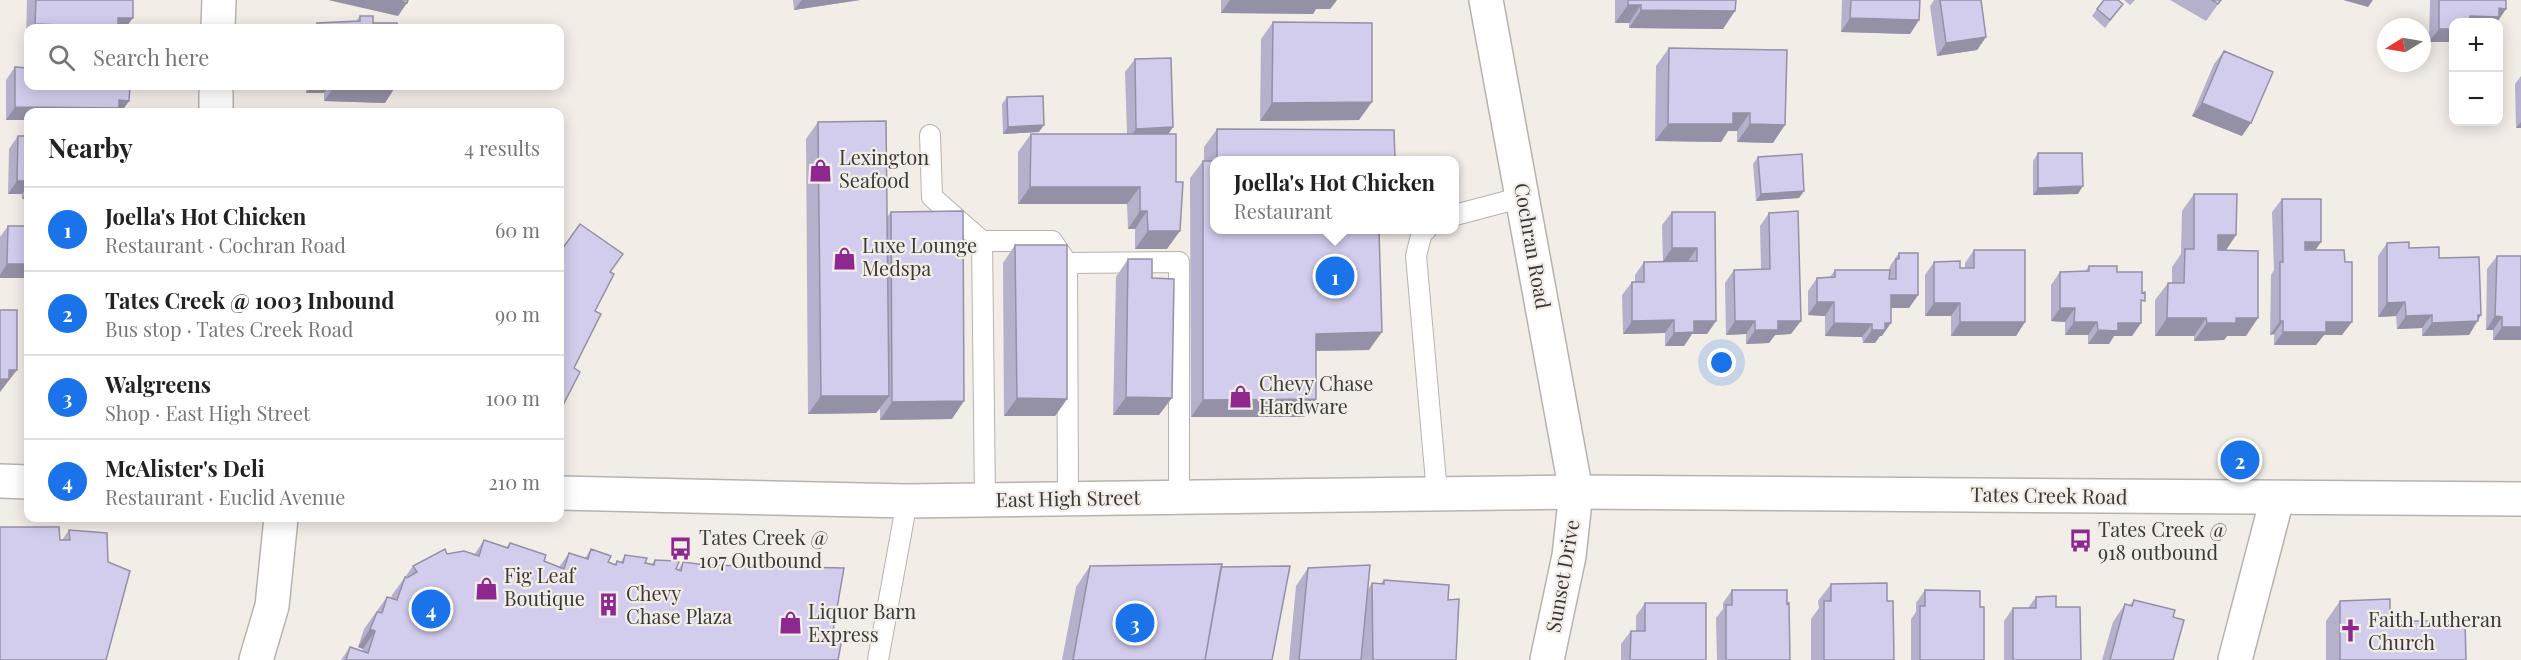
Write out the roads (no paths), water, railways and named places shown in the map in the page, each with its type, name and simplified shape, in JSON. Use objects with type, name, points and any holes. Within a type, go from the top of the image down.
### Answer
[{"type":"main road","points":[[218,24],[219,0]]},
{"type":"main road","name":"Cochran Road","points":[[1486,0],[1576,492]]},
{"type":"main road","points":[[216,90],[216,108]]},
{"type":"main road","points":[[0,481],[24,482]]},
{"type":"main road","name":"East High Street","points":[[564,493],[907,501],[1576,492]]},
{"type":"main road","name":"Tates Creek Road","points":[[1576,492],[2277,499],[2521,499]]},
{"type":"main road","name":"Sunset Drive","points":[[1547,660],[1569,556],[1576,492]]},
{"type":"main road","points":[[2235,660],[2277,499]]},
{"type":"main road","points":[[256,660],[272,606],[281,522]]},
{"type":"lane","points":[[930,135],[932,197],[982,242],[1052,241],[1067,264],[1068,499]]},
{"type":"lane","points":[[1459,214],[1523,197]]},
{"type":"lane","points":[[1422,234],[1416,256],[1437,493]]},
{"type":"lane","points":[[982,242],[985,500]]},
{"type":"lane","points":[[1067,264],[1179,262],[1179,497]]},
{"type":"lane","points":[[878,660],[907,501]]},
{"type":"place","name":"Lexington Seafood","points":[[821,170]]},
{"type":"place","name":"Luxe Lounge Medspa","points":[[844,258]]},
{"type":"place","name":"Joella's Hot Chicken","points":[[1335,276]]},
{"type":"place","name":"Chevy Chase Hardware","points":[[1241,396]]},
{"type":"place","name":"Tates Creek @ 1003 Inbound","points":[[2240,460]]},
{"type":"place","name":"Tates Creek @ 918 outbound","points":[[2080,541]]},
{"type":"place","name":"Tates Creek @ 107 Outbound","points":[[681,549]]},
{"type":"place","name":"Fig Leaf Boutique","points":[[486,588]]},
{"type":"place","name":"Chevy Chase Plaza","points":[[608,605]]},
{"type":"place","name":"McAlister's Deli","points":[[431,609]]},
{"type":"place","name":"Liquor Barn Express","points":[[790,623]]},
{"type":"place","name":"Walgreens","points":[[1135,623]]},
{"type":"place","name":"Faith Lutheran Church","points":[[2350,631]]}]
